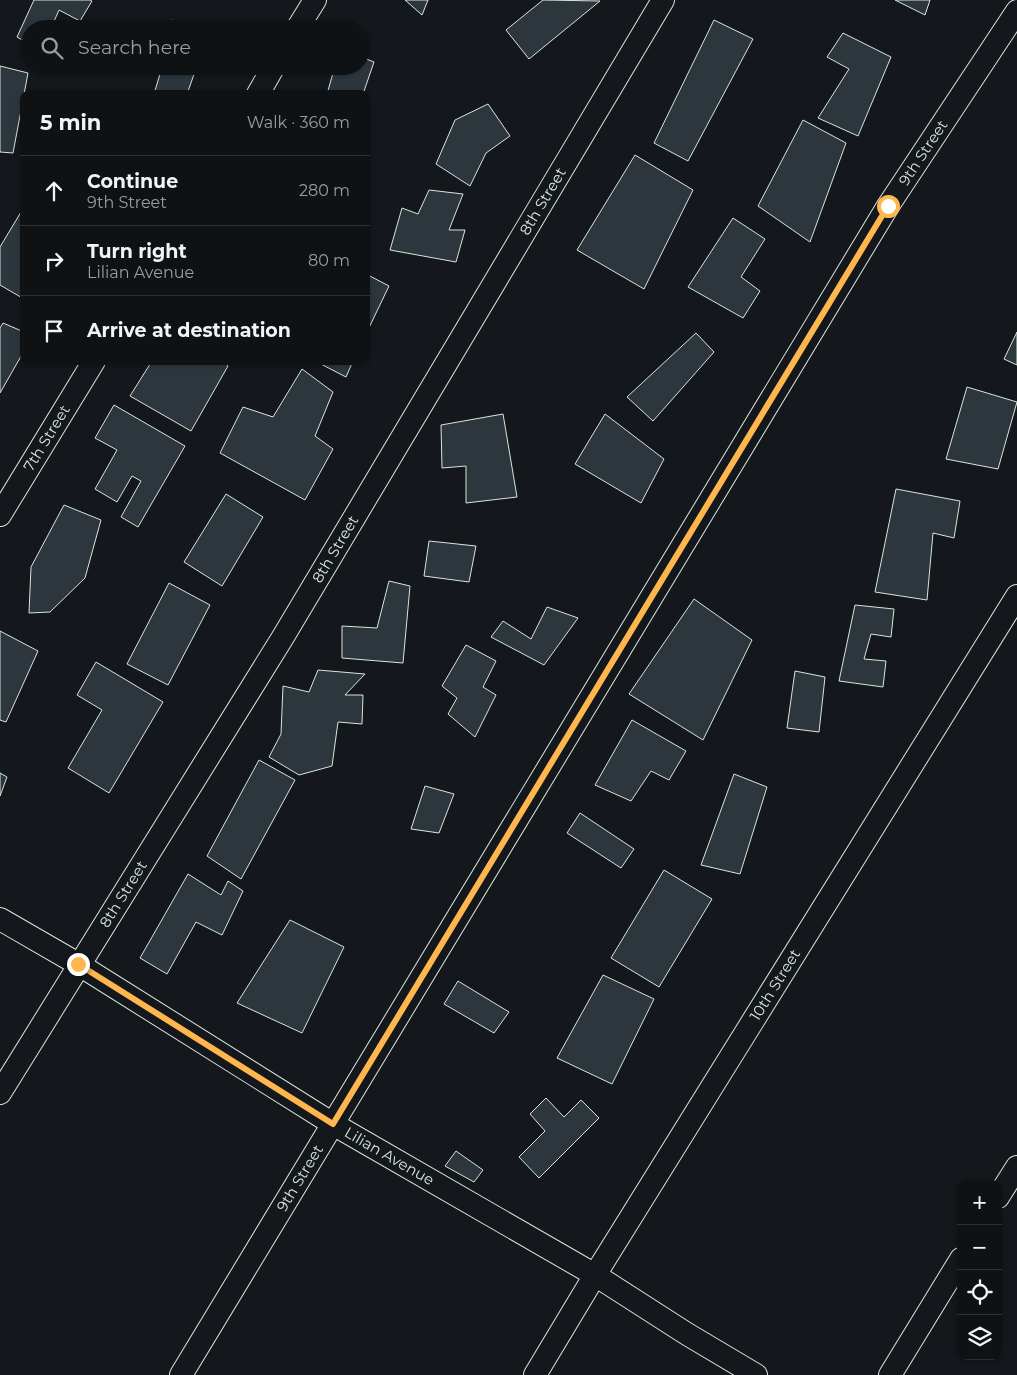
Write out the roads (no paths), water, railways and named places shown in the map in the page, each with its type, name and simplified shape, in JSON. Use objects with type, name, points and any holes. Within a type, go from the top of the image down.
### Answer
[{"type":"street","points":[[303,20],[315,0]]},
{"type":"street","name":"8th Street","points":[[0,1093],[78,964],[283,637],[664,0]]},
{"type":"street","name":"9th Street","points":[[180,1375],[888,206],[1017,11]]},
{"type":"street","points":[[260,90],[269,75]]},
{"type":"street","name":"7th Street","points":[[0,515],[92,365]]},
{"type":"street","name":"10th Street","points":[[534,1375],[1017,596]]},
{"type":"street","name":"Lilian Avenue","points":[[0,919],[78,964],[333,1124],[595,1275],[687,1334],[756,1375]]},
{"type":"street","points":[[1002,1190],[1017,1166]]},
{"type":"street","points":[[890,1375],[957,1266]]}]
